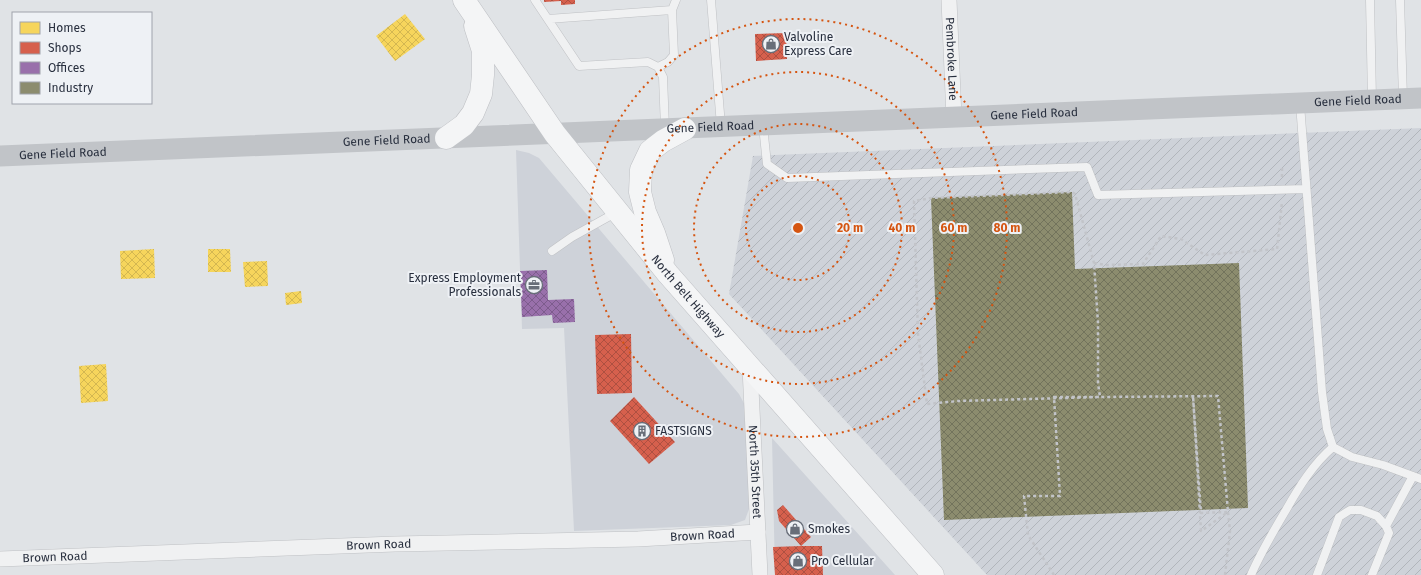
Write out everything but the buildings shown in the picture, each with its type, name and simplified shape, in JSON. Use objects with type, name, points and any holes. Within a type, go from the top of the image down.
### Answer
[{"type":"main road","name":"North Belt Highway","points":[[466,3],[555,134],[668,274],[933,575]]},
{"type":"main road","points":[[446,138],[464,125],[473,112],[481,94],[483,51],[466,3]]},
{"type":"main road","points":[[668,274],[645,212],[640,192],[641,170],[650,151],[675,129]]},
{"type":"street","name":"Pembroke Lane","points":[[949,0],[954,118]]},
{"type":"street","name":"Gene Field Road","points":[[0,156],[1412,99]]},
{"type":"street","name":"North 35th Street","points":[[750,368],[760,575]]},
{"type":"street","name":"Brown Road","points":[[0,559],[395,544],[638,540],[758,532]]},
{"type":"lane","points":[[535,0],[579,66],[648,62],[658,67],[662,77],[675,129]]},
{"type":"lane","points":[[658,67],[668,62],[674,54],[672,10],[676,0]]},
{"type":"lane","points":[[711,0],[721,127]]},
{"type":"lane","points":[[1370,0],[1372,101]]},
{"type":"lane","points":[[1400,0],[1412,99]]},
{"type":"lane","points":[[548,19],[672,10]]},
{"type":"lane","points":[[1300,104],[1322,392],[1328,428],[1334,447],[1352,457],[1384,465],[1417,477],[1386,526]]},
{"type":"lane","points":[[763,126],[767,164],[787,178],[1087,167],[1098,195],[1306,189]]},
{"type":"lane","points":[[552,251],[572,237],[618,212]]},
{"type":"lane","points":[[1251,575],[1261,551],[1305,478],[1334,447]]},
{"type":"lane","points":[[1317,575],[1339,517],[1350,510],[1361,510],[1377,516],[1386,526],[1388,533],[1372,575]]},
{"type":"path","points":[[1094,264],[1143,264],[1161,236],[1180,239],[1205,255],[1277,249],[1281,211],[1282,166]]},
{"type":"path","points":[[1072,192],[1075,194],[1094,264],[1098,323],[1098,383],[1100,397],[958,401],[927,404],[918,334],[914,200],[1072,192]]},
{"type":"path","points":[[1193,396],[1201,513],[1228,512]]},
{"type":"path","points":[[1193,396],[1201,530],[1228,512]]},
{"type":"path","points":[[1054,575],[1028,535],[1024,496],[1060,496],[1054,397],[1193,396],[1218,396],[1230,531],[1225,575]]},
{"type":"shaded area","points":[[1421,128],[1421,575],[987,575],[729,294],[753,156]]},
{"type":"shaded area","points":[[516,150],[529,153],[539,158],[739,394],[747,409],[749,509],[745,520],[731,525],[574,531],[564,328],[522,329]]},
{"type":"shaded area","points":[[772,438],[895,575],[775,575]]},
{"type":"place","name":"Valvoline Express Care","points":[[771,44]]},
{"type":"place","name":"Express Employment Professionals","points":[[534,285]]},
{"type":"place","name":"FASTSIGNS","points":[[642,431]]},
{"type":"place","name":"Smokes","points":[[795,529]]},
{"type":"place","name":"Pro Cellular","points":[[798,561]]}]
